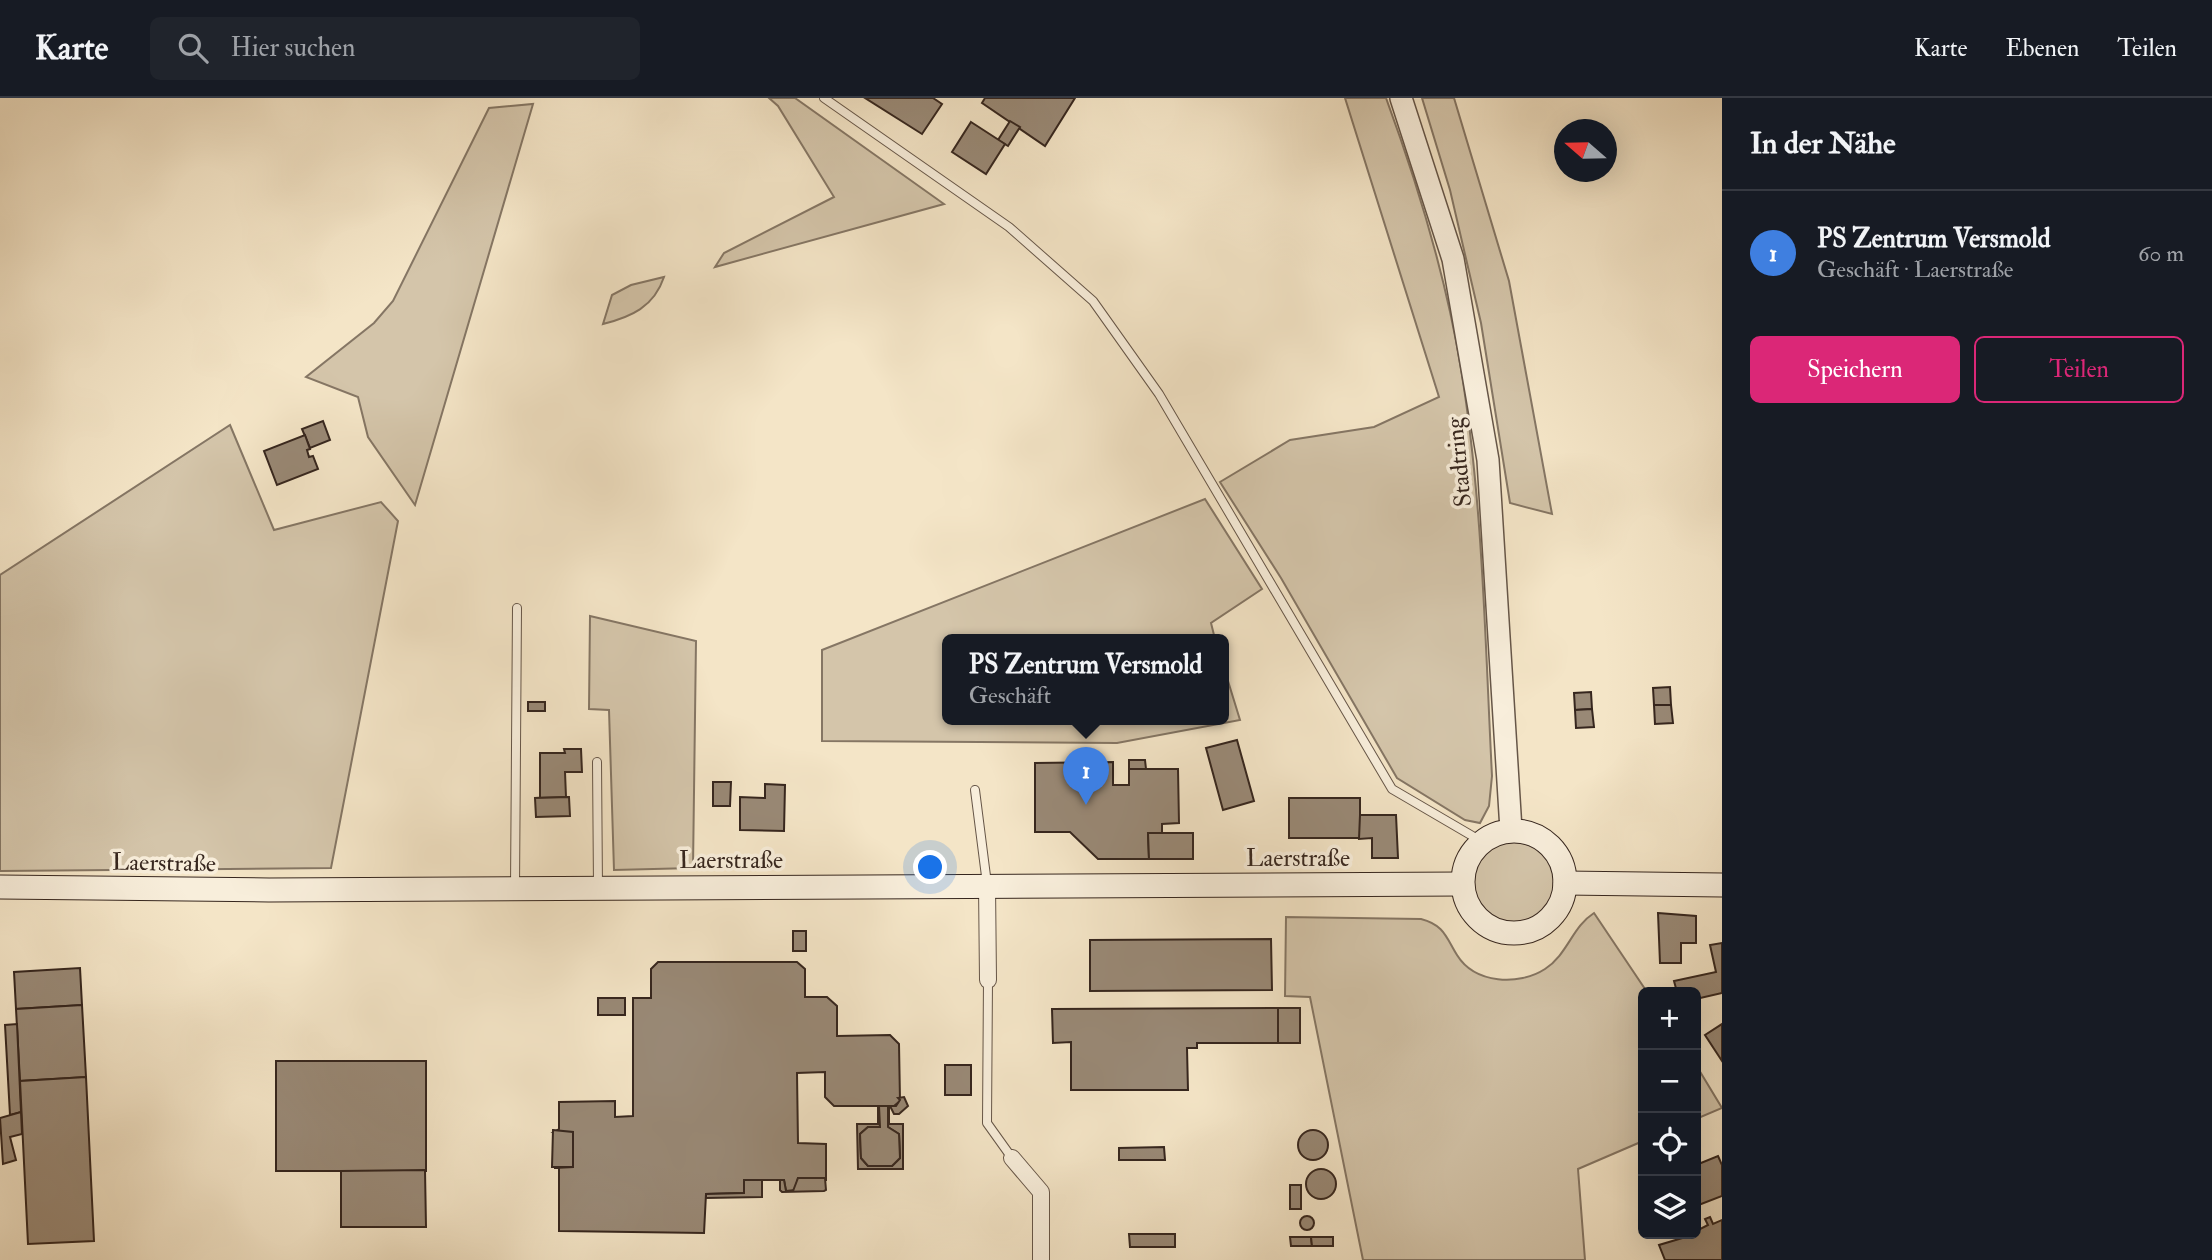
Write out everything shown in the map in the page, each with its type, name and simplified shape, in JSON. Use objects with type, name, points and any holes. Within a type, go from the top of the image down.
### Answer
[{"type":"main road","points":[[1511,831],[1535,835],[1550,845],[1562,862],[1565,883],[1563,897],[1552,916],[1534,929],[1520,933],[1506,933],[1489,927],[1475,916],[1466,901],[1462,884],[1468,859],[1481,841],[1496,833],[1511,831]]},
{"type":"main road","points":[[1565,883],[1722,885]]},
{"type":"main road","name":"Laerstraße","points":[[0,887],[1462,884]]},
{"type":"street","name":"Stadtring","points":[[1401,98],[1453,259],[1488,460],[1511,831]]},
{"type":"street","points":[[987,885],[988,979]]},
{"type":"street","points":[[1012,1158],[1041,1192],[1041,1260]]},
{"type":"lane","points":[[824,98],[1009,227],[1093,301],[1159,394],[1392,789],[1481,841]]},
{"type":"lane","points":[[515,888],[517,608]]},
{"type":"lane","points":[[597,762],[598,887]]},
{"type":"lane","points":[[975,790],[987,885]]},
{"type":"lane","points":[[988,979],[987,1123],[1012,1158]]},
{"type":"shaded area","points":[[769,98],[795,98],[944,204],[715,267],[724,253],[834,197],[778,106]]},
{"type":"shaded area","points":[[1345,98],[1386,98],[1430,232],[1455,335],[1474,470],[1485,623],[1492,776],[1489,806],[1480,823],[1465,820],[1397,778],[1281,578],[1220,482],[1290,440],[1374,427],[1439,397]]},
{"type":"shaded area","points":[[1422,98],[1454,98],[1509,281],[1552,514],[1510,503],[1481,323],[1450,190]]},
{"type":"shaded area","points":[[533,104],[415,505],[368,437],[358,397],[306,377],[374,323],[393,301],[489,108]]},
{"type":"shaded area","points":[[664,277],[648,303],[632,314],[603,324],[612,295],[631,285]]},
{"type":"shaded area","points":[[230,425],[274,530],[381,502],[398,521],[331,868],[0,871],[0,575]]},
{"type":"shaded area","points":[[1205,499],[1262,589],[1211,623],[1214,634],[942,634],[942,725],[1213,725],[1117,743],[822,741],[822,650]]},
{"type":"shaded area","points":[[590,616],[696,641],[693,868],[614,870],[609,710],[589,709]]},
{"type":"shaded area","points":[[1229,684],[1240,720],[1229,722]]},
{"type":"shaded area","points":[[1506,842],[1522,842],[1538,849],[1549,860],[1556,876],[1553,900],[1544,914],[1522,926],[1506,926],[1490,919],[1479,908],[1472,892],[1472,876],[1479,860],[1490,849]]},
{"type":"shaded area","points":[[1594,913],[1644,987],[1638,987],[1638,1143],[1578,1169],[1585,1260],[1363,1260],[1310,997],[1285,996],[1286,917],[1421,919],[1440,928],[1457,955],[1475,972],[1486,977],[1510,980],[1534,974],[1553,963]]},
{"type":"shaded area","points":[[1701,1073],[1722,1108],[1701,1117]]},
{"type":"building","points":[[865,98],[933,98],[942,104],[922,134]]},
{"type":"building","points":[[985,98],[1075,98],[1045,146],[982,103]]},
{"type":"building","points":[[1010,121],[1020,127],[1008,146],[998,140]]},
{"type":"building","points":[[971,122],[1005,144],[986,174],[952,152]]},
{"type":"building","points":[[323,421],[330,440],[310,448],[302,429]]},
{"type":"building","points":[[305,435],[310,449],[307,450],[309,457],[313,456],[318,469],[277,485],[264,451]]},
{"type":"building","points":[[1670,687],[1671,705],[1654,705],[1653,688]]},
{"type":"building","points":[[1591,692],[1592,709],[1575,710],[1574,693]]},
{"type":"building","points":[[528,702],[545,702],[545,711],[528,711]]},
{"type":"building","points":[[1654,705],[1671,705],[1673,723],[1655,724]]},
{"type":"building","points":[[1592,709],[1594,727],[1576,728],[1575,710]]},
{"type":"building","points":[[1237,740],[1254,801],[1223,810],[1206,748]]},
{"type":"building","points":[[564,749],[581,749],[582,772],[565,772],[566,797],[569,797],[540,798],[540,753],[565,753]]},
{"type":"building","points":[[1129,760],[1145,760],[1146,769],[1129,769]]},
{"type":"building","points":[[1113,762],[1113,785],[1129,785],[1129,769],[1178,769],[1179,823],[1162,824],[1162,833],[1148,833],[1149,859],[1098,859],[1070,832],[1035,832],[1035,763]]},
{"type":"building","points":[[713,782],[731,782],[730,806],[713,806]]},
{"type":"building","points":[[765,784],[785,785],[784,831],[740,830],[740,797],[765,798]]},
{"type":"building","points":[[569,797],[570,816],[536,817],[535,798]]},
{"type":"building","points":[[1289,798],[1360,798],[1360,838],[1289,838]]},
{"type":"building","points":[[1360,815],[1396,815],[1398,858],[1372,858],[1372,838],[1359,839]]},
{"type":"building","points":[[1148,833],[1193,833],[1193,859],[1149,859]]},
{"type":"building","points":[[1658,913],[1696,916],[1696,943],[1681,943],[1681,963],[1660,963]]},
{"type":"building","points":[[793,931],[806,931],[806,951],[793,951]]},
{"type":"building","points":[[1271,939],[1272,990],[1090,991],[1090,940]]},
{"type":"building","points":[[1722,943],[1722,993],[1701,998],[1701,987],[1676,987],[1674,981],[1716,972],[1710,945]]},
{"type":"building","points":[[658,962],[797,962],[805,969],[805,997],[827,997],[837,1006],[837,1036],[890,1035],[899,1044],[900,1101],[894,1106],[834,1106],[825,1097],[825,1072],[797,1073],[798,1143],[826,1144],[826,1180],[798,1178],[795,1190],[786,1191],[784,1180],[744,1180],[744,1193],[706,1194],[704,1233],[559,1231],[559,1168],[554,1168],[573,1167],[573,1132],[554,1132],[559,1129],[559,1102],[615,1101],[615,1117],[633,1116],[633,998],[651,998],[651,969]]},
{"type":"building","points":[[80,968],[82,1005],[16,1009],[14,972]]},
{"type":"building","points":[[598,998],[625,998],[625,1015],[598,1015]]},
{"type":"building","points":[[82,1005],[86,1077],[20,1081],[16,1009]]},
{"type":"building","points":[[1278,1008],[1278,1043],[1197,1043],[1197,1048],[1187,1048],[1188,1090],[1071,1090],[1071,1042],[1053,1043],[1052,1009]]},
{"type":"building","points":[[1278,1008],[1300,1008],[1300,1043],[1278,1043]]},
{"type":"building","points":[[17,1024],[21,1112],[10,1115],[5,1025]]},
{"type":"building","points":[[1722,1024],[1722,1061],[1705,1035]]},
{"type":"building","points":[[276,1061],[426,1061],[426,1171],[276,1171]]},
{"type":"building","points":[[945,1065],[971,1065],[971,1095],[945,1095]]},
{"type":"building","points":[[86,1077],[94,1241],[28,1244],[20,1081]]},
{"type":"building","points":[[904,1097],[908,1106],[899,1114],[894,1114],[890,1106],[896,1106],[900,1100],[898,1098]]},
{"type":"building","points":[[878,1106],[880,1127],[868,1127],[860,1134],[861,1158],[868,1166],[892,1166],[900,1158],[899,1134],[888,1127],[889,1106],[889,1124],[903,1124],[903,1169],[858,1169],[857,1124],[878,1124]]},
{"type":"building","points":[[879,1106],[888,1106],[888,1127],[899,1134],[900,1158],[892,1166],[868,1166],[861,1158],[860,1134],[868,1127],[880,1127]]},
{"type":"building","points":[[21,1112],[22,1134],[10,1137],[16,1160],[3,1164],[0,1118]]},
{"type":"building","points":[[553,1130],[573,1132],[573,1167],[552,1167]]},
{"type":"building","points":[[1313,1130],[1324,1134],[1328,1145],[1324,1156],[1313,1160],[1302,1156],[1298,1145],[1302,1134]]},
{"type":"building","points":[[1164,1147],[1165,1160],[1119,1160],[1119,1148]]},
{"type":"building","points":[[1718,1156],[1722,1165],[1722,1196],[1701,1204],[1701,1176],[1701,1163]]},
{"type":"building","points":[[1321,1169],[1332,1173],[1336,1184],[1332,1195],[1321,1199],[1310,1195],[1306,1184],[1310,1173]]},
{"type":"building","points":[[425,1170],[426,1227],[341,1227],[341,1171]]},
{"type":"building","points":[[798,1178],[825,1178],[826,1190],[782,1192],[780,1190],[780,1180],[784,1180],[786,1191],[793,1191]]},
{"type":"building","points":[[744,1180],[762,1180],[762,1197],[706,1198],[706,1194],[744,1193]]},
{"type":"building","points":[[1290,1185],[1301,1185],[1301,1209],[1290,1209]]},
{"type":"building","points":[[1307,1216],[1312,1218],[1312,1228],[1307,1230],[1302,1228],[1300,1223],[1302,1218]]},
{"type":"building","points":[[1710,1217],[1713,1224],[1722,1220],[1722,1260],[1665,1260],[1659,1245],[1679,1239],[1701,1239],[1701,1228],[1708,1225],[1705,1219]]},
{"type":"building","points":[[1129,1234],[1175,1234],[1175,1247],[1130,1247]]},
{"type":"building","points":[[1290,1237],[1311,1237],[1312,1246],[1291,1246]]},
{"type":"building","points":[[1311,1237],[1333,1237],[1333,1246],[1312,1246]]},
{"type":"place","name":"PS Zentrum Versmold","points":[[1086,805]]}]
